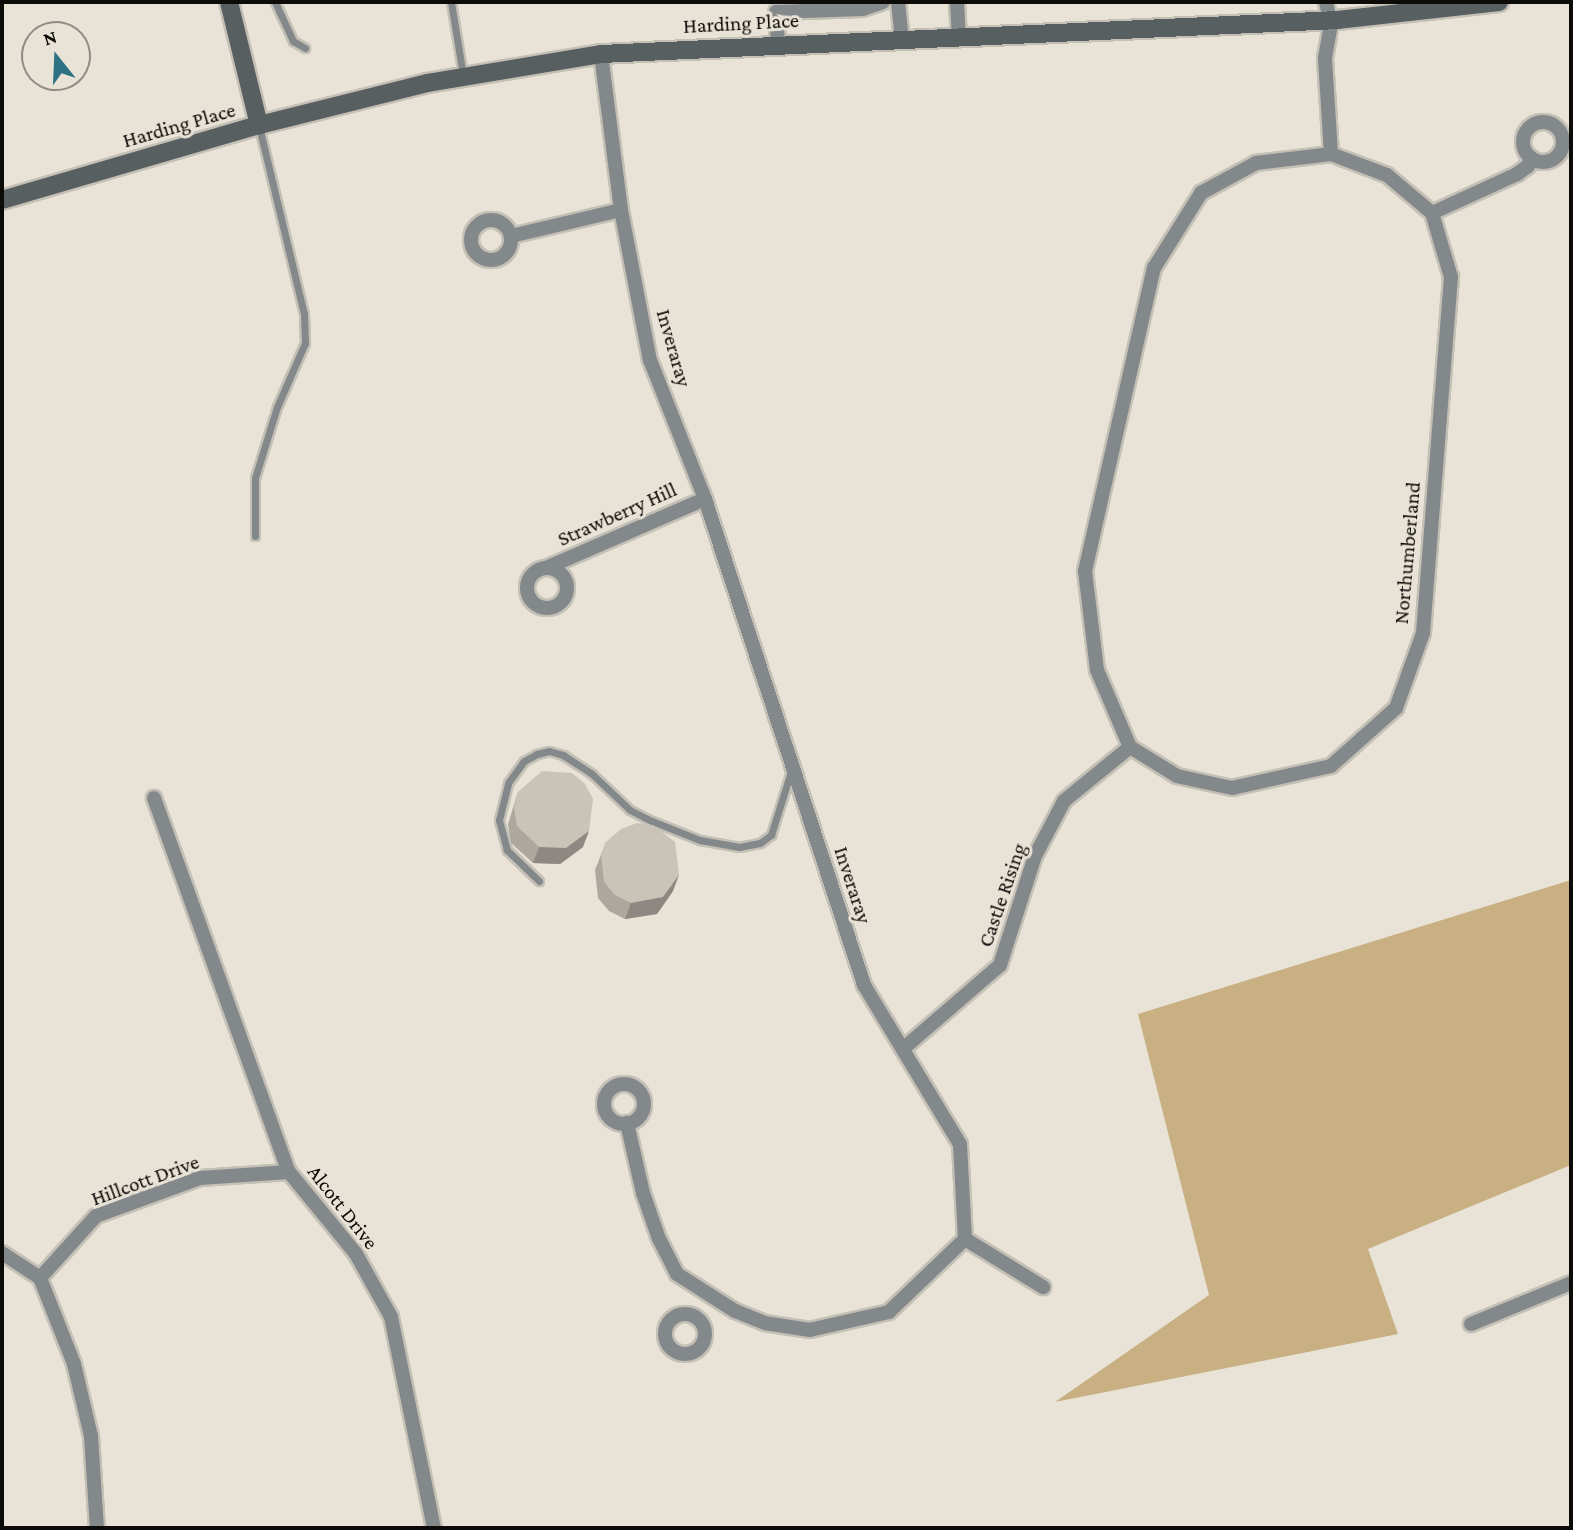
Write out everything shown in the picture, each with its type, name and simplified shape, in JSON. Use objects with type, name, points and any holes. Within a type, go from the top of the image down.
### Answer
[{"type":"main road","points":[[229,2],[259,125]]},
{"type":"main road","name":"Harding Place","points":[[2,200],[259,125],[463,75],[601,54],[1331,21],[1499,2]]},
{"type":"street","points":[[778,44],[776,12],[863,9],[883,2]]},
{"type":"street","points":[[898,2],[902,40]]},
{"type":"street","points":[[957,2],[959,39]]},
{"type":"street","points":[[1326,2],[1331,21],[1325,58],[1331,154]]},
{"type":"street","name":"Inveraray","points":[[601,54],[621,210],[650,360],[705,499],[864,985],[960,1144],[965,1240]]},
{"type":"street","points":[[1130,747],[1097,670],[1084,571],[1154,268],[1201,193],[1256,163],[1331,154],[1387,175],[1432,212],[1517,174],[1528,166],[1531,157]]},
{"type":"street","points":[[510,236],[621,210]]},
{"type":"street","name":"Northumberland","points":[[1130,747],[1177,776],[1232,788],[1331,766],[1396,708],[1423,633],[1451,278],[1432,212]]},
{"type":"street","name":"Strawberry Hill","points":[[546,568],[705,499]]},
{"type":"street","name":"Castle Rising","points":[[904,1048],[1000,965],[1035,856],[1064,801],[1130,747]]},
{"type":"street","name":"Alcott Drive","points":[[154,798],[289,1172],[356,1254],[391,1317],[434,1528]]},
{"type":"street","points":[[627,1123],[659,1239],[677,1273],[711,1296],[765,1323],[810,1330],[888,1312],[965,1240],[1043,1287]]},
{"type":"street","name":"Hillcott Drive","points":[[40,1278],[96,1216],[200,1178],[289,1172]]},
{"type":"street","points":[[2,1253],[40,1278],[74,1364],[91,1436],[97,1528]]},
{"type":"street","points":[[1471,1324],[1571,1283]]},
{"type":"street","points":[[696,1318],[711,1296]]},
{"type":"lane","points":[[275,2],[293,41],[305,48]]},
{"type":"lane","points":[[451,2],[463,75]]},
{"type":"lane","points":[[256,536],[255,478],[277,407],[305,343],[304,314],[259,125]]},
{"type":"lane","points":[[538,881],[507,850],[499,820],[508,783],[524,761],[537,754],[549,751],[563,755],[592,774],[630,810],[652,821],[700,840],[738,847],[760,843],[771,835],[793,767]]},
{"type":"shaded area","points":[[1571,880],[1571,1165],[1368,1249],[1398,1334],[1055,1402],[1209,1295],[1138,1014]]},
{"type":"building","points":[[542,771],[572,773],[585,784],[593,799],[589,831],[566,848],[539,847],[517,826],[514,808],[518,792]]},
{"type":"building","points":[[637,823],[653,825],[675,842],[679,875],[663,897],[631,903],[615,895],[604,882],[601,854],[606,842],[621,829]]}]
